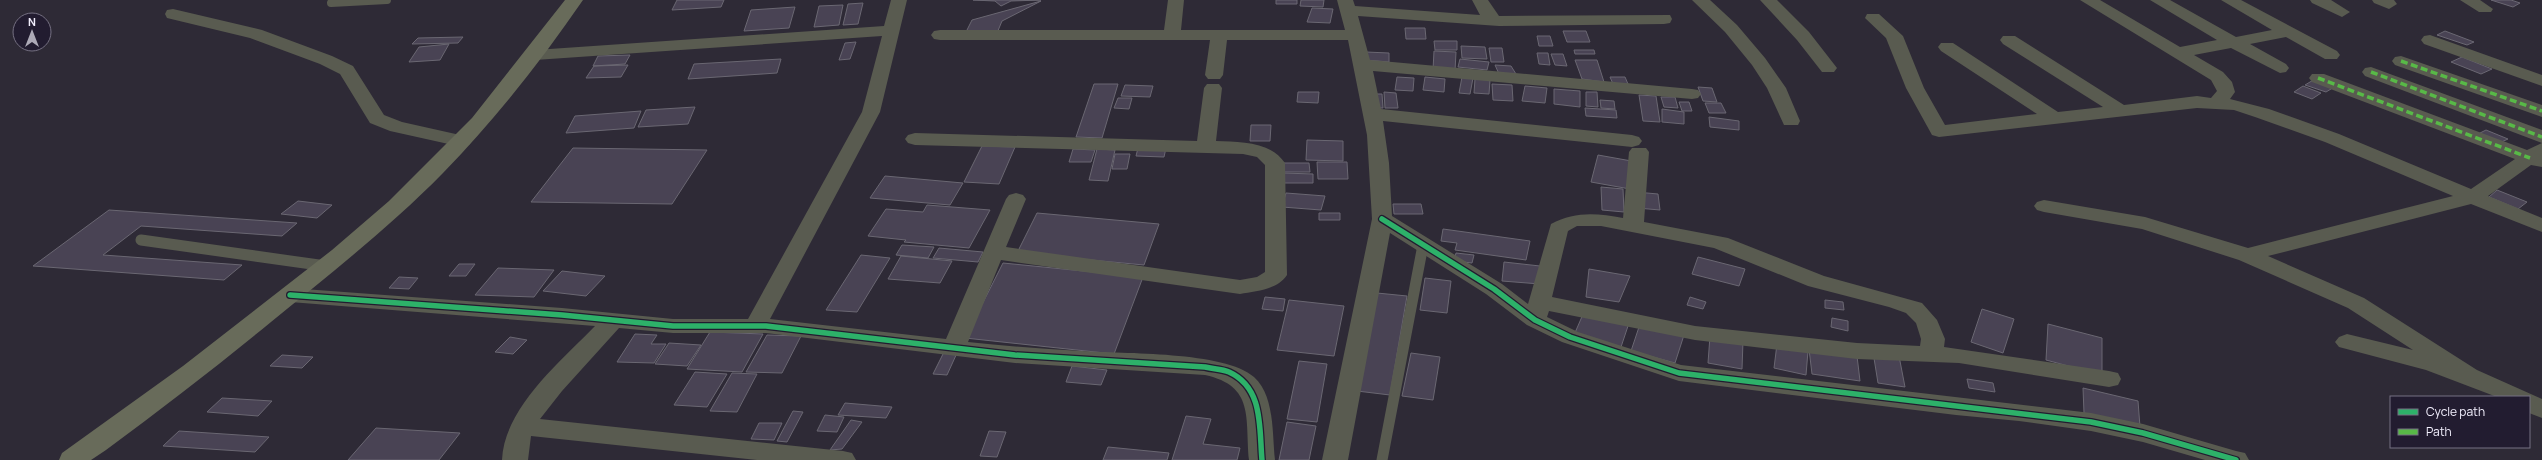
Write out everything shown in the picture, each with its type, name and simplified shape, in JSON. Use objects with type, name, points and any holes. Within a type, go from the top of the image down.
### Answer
[{"type":"highway","points":[[72,460],[204,363],[326,266],[415,189],[462,141],[534,55],[574,0]]},
{"type":"street","points":[[755,326],[870,112],[893,30],[898,0]]},
{"type":"street","points":[[1172,35],[1176,0]]},
{"type":"street","points":[[1480,0],[1491,20]]},
{"type":"street","points":[[1700,0],[1724,22],[1762,68],[1774,85],[1791,121]]},
{"type":"street","points":[[1768,0],[1803,36],[1828,68]]},
{"type":"street","points":[[2088,0],[2223,82],[2226,92],[2216,103]]},
{"type":"street","points":[[2158,0],[2280,68]]},
{"type":"street","points":[[2229,0],[2331,55]]},
{"type":"street","points":[[2318,0],[2342,12]]},
{"type":"street","points":[[2468,0],[2485,9]]},
{"type":"street","points":[[1335,460],[1382,219],[1382,197],[1374,114],[1364,65],[1347,5],[1491,20],[1664,19]]},
{"type":"street","points":[[174,14],[250,32],[326,60],[347,70],[377,119],[397,127],[462,141]]},
{"type":"street","points":[[1873,18],[1894,36],[1915,88],[1939,131],[2197,102],[2235,105],[2318,133],[2542,226]]},
{"type":"street","points":[[534,55],[893,30]]},
{"type":"street","points":[[2176,53],[2288,32]]},
{"type":"street","points":[[940,35],[1356,35]]},
{"type":"street","points":[[1206,147],[1219,35]]},
{"type":"street","points":[[2009,40],[2120,110]]},
{"type":"street","points":[[2430,40],[2542,81]]},
{"type":"street","points":[[1947,47],[2055,118]]},
{"type":"street","points":[[2401,61],[2542,111]]},
{"type":"street","points":[[1364,65],[1692,94]]},
{"type":"street","points":[[2371,72],[2542,137]]},
{"type":"street","points":[[2318,78],[2538,157]]},
{"type":"street","points":[[1374,114],[1636,146],[1633,226]]},
{"type":"street","points":[[916,139],[1243,148],[1264,153],[1275,163],[1276,275],[1263,283],[1240,287],[994,252]]},
{"type":"street","points":[[2247,255],[2473,197],[2538,157]]},
{"type":"street","points":[[954,347],[1016,199]]},
{"type":"street","points":[[2044,206],[2145,223],[2247,255],[2356,303],[2468,375]]},
{"type":"street","points":[[1382,219],[1494,289],[1538,311],[1570,337],[1679,373],[1956,407],[2019,412],[2091,422],[2143,433],[2236,460]]},
{"type":"street","points":[[1538,311],[1558,228],[1573,220],[1601,220],[1720,243],[1816,281],[1914,308],[1926,320],[1933,339],[1931,353]]},
{"type":"street","points":[[290,295],[673,326],[755,326],[1015,355],[1204,367],[1229,372],[1246,383],[1256,398],[1262,460]]},
{"type":"street","points":[[1538,311],[1695,332],[1858,351],[1959,355],[2109,379]]},
{"type":"street","points":[[515,460],[516,445],[523,426],[534,408],[613,320]]},
{"type":"street","points":[[2347,342],[2410,356],[2468,375],[2516,396]]},
{"type":"street","points":[[2530,403],[2542,409]]},
{"type":"street","points":[[523,426],[843,460]]},
{"type":"lane","points":[[331,3],[387,0]]},
{"type":"lane","points":[[141,240],[326,266]]},
{"type":"lane","points":[[1382,460],[1423,245]]},
{"type":"building","points":[[677,0],[724,0],[721,7],[672,10]]},
{"type":"building","points":[[973,0],[1041,0],[1011,1],[1001,6],[995,1]]},
{"type":"building","points":[[1276,0],[1297,0],[1297,4],[1276,4]]},
{"type":"building","points":[[1301,0],[1324,0],[1323,7],[1300,6]]},
{"type":"building","points":[[2491,0],[2511,0],[2520,3],[2513,7]]},
{"type":"building","points":[[1041,1],[1002,21],[997,33],[966,32],[972,20]]},
{"type":"building","points":[[863,3],[858,24],[843,25],[848,4]]},
{"type":"building","points":[[843,5],[839,25],[814,27],[819,6]]},
{"type":"building","points":[[795,7],[789,28],[744,31],[751,10]]},
{"type":"building","points":[[1312,8],[1333,9],[1330,23],[1307,22]]},
{"type":"building","points":[[1405,28],[1425,28],[1426,39],[1406,39]]},
{"type":"building","points":[[1563,31],[1586,31],[1590,42],[1567,42]]},
{"type":"building","points":[[2445,31],[2474,42],[2467,45],[2437,35]]},
{"type":"building","points":[[1537,36],[1550,36],[1553,46],[1539,46]]},
{"type":"building","points":[[463,37],[458,43],[412,44],[418,38]]},
{"type":"building","points":[[1434,41],[1457,41],[1457,50],[1435,50]]},
{"type":"building","points":[[856,42],[850,59],[839,60],[845,43]]},
{"type":"building","points":[[449,44],[440,60],[409,62],[419,47]]},
{"type":"building","points":[[1461,46],[1485,47],[1487,59],[1462,58]]},
{"type":"building","points":[[1489,48],[1502,48],[1504,62],[1491,62]]},
{"type":"building","points":[[1574,50],[1594,50],[1595,54],[1575,54]]},
{"type":"building","points":[[1434,51],[1456,52],[1455,71],[1433,70]]},
{"type":"building","points":[[1366,52],[1389,53],[1389,62],[1365,60]]},
{"type":"building","points":[[1537,53],[1548,53],[1550,65],[1539,64]]},
{"type":"building","points":[[1551,54],[1563,54],[1567,66],[1555,65]]},
{"type":"building","points":[[630,55],[625,64],[593,66],[598,56]]},
{"type":"building","points":[[2462,57],[2492,69],[2481,74],[2451,62]]},
{"type":"building","points":[[781,59],[777,73],[688,79],[694,64]]},
{"type":"building","points":[[1460,59],[1489,62],[1487,70],[1458,67]]},
{"type":"building","points":[[1575,60],[1597,60],[1604,82],[1582,79]]},
{"type":"building","points":[[628,65],[621,77],[586,78],[594,66]]},
{"type":"building","points":[[1495,65],[1511,66],[1516,74],[1499,74]]},
{"type":"building","points":[[1397,77],[1414,78],[1413,91],[1395,90]]},
{"type":"building","points":[[1425,77],[1445,79],[1444,92],[1423,90]]},
{"type":"building","points":[[1462,77],[1473,78],[1470,94],[1459,93]]},
{"type":"building","points":[[1610,77],[1625,77],[1628,84],[1613,84]]},
{"type":"building","points":[[1475,79],[1490,80],[1489,94],[1474,93]]},
{"type":"building","points":[[2315,79],[2336,86],[2326,92],[2305,85]]},
{"type":"building","points":[[1094,84],[1118,84],[1102,138],[1076,137]]},
{"type":"building","points":[[1492,84],[1512,85],[1513,101],[1493,100]]},
{"type":"building","points":[[1125,85],[1153,86],[1150,97],[1121,96]]},
{"type":"building","points":[[1525,86],[1547,88],[1545,103],[1522,101]]},
{"type":"building","points":[[2303,86],[2321,93],[2312,99],[2294,92]]},
{"type":"building","points":[[1698,87],[1712,88],[1717,102],[1703,101]]},
{"type":"building","points":[[1554,89],[1580,91],[1580,107],[1554,104]]},
{"type":"building","points":[[1298,92],[1319,92],[1318,103],[1297,102]]},
{"type":"building","points":[[1384,92],[1396,93],[1398,108],[1385,108]]},
{"type":"building","points":[[1586,92],[1597,92],[1598,107],[1586,106]]},
{"type":"building","points":[[1372,94],[1382,94],[1383,108],[1372,108]]},
{"type":"building","points":[[1639,95],[1656,96],[1660,122],[1643,121]]},
{"type":"building","points":[[1661,97],[1675,97],[1678,108],[1664,107]]},
{"type":"building","points":[[1118,98],[1132,98],[1129,109],[1114,108]]},
{"type":"building","points":[[1600,100],[1614,101],[1615,109],[1601,108]]},
{"type":"building","points":[[1679,102],[1689,102],[1692,111],[1682,111]]},
{"type":"building","points":[[1705,103],[1721,103],[1726,113],[1709,113]]},
{"type":"building","points":[[695,107],[688,124],[638,127],[646,110]]},
{"type":"building","points":[[1585,108],[1616,110],[1617,118],[1586,116]]},
{"type":"building","points":[[1662,109],[1684,112],[1684,124],[1662,122]]},
{"type":"building","points":[[641,111],[634,128],[566,133],[575,116]]},
{"type":"building","points":[[1709,117],[1739,121],[1739,130],[1710,127]]},
{"type":"building","points":[[1251,125],[1271,125],[1270,141],[1250,141]]},
{"type":"building","points":[[2486,130],[2508,139],[2497,144],[2476,135]]},
{"type":"building","points":[[1307,140],[1343,141],[1343,161],[1306,160]]},
{"type":"building","points":[[982,146],[1015,147],[999,184],[964,182]]},
{"type":"building","points":[[573,148],[707,150],[672,204],[531,202]]},
{"type":"building","points":[[1138,148],[1166,148],[1164,157],[1136,156]]},
{"type":"building","points":[[1073,149],[1095,150],[1091,162],[1069,162]]},
{"type":"building","points":[[1097,149],[1115,150],[1108,181],[1089,180]]},
{"type":"building","points":[[1115,154],[1130,154],[1127,169],[1112,169]]},
{"type":"building","points":[[1598,155],[1637,162],[1630,189],[1591,182]]},
{"type":"building","points":[[1317,162],[1347,162],[1348,179],[1318,179]]},
{"type":"building","points":[[1282,163],[1309,163],[1310,172],[1283,172]]},
{"type":"building","points":[[1283,173],[1313,174],[1313,183],[1283,183]]},
{"type":"building","points":[[885,176],[963,183],[950,205],[870,198]]},
{"type":"building","points":[[1601,187],[1623,189],[1624,212],[1602,210]]},
{"type":"building","points":[[2497,190],[2527,202],[2518,209],[2489,197]]},
{"type":"building","points":[[1636,192],[1658,194],[1660,210],[1637,208]]},
{"type":"building","points":[[1286,193],[1325,196],[1321,210],[1282,207]]},
{"type":"building","points":[[298,201],[332,205],[317,218],[281,214]]},
{"type":"building","points":[[1393,204],[1421,204],[1423,214],[1394,214]]},
{"type":"building","points":[[927,205],[990,210],[969,248],[904,242],[906,240],[868,236],[886,209],[923,212]]},
{"type":"building","points":[[109,210],[297,223],[282,236],[141,226],[103,255],[242,265],[224,280],[33,266]]},
{"type":"building","points":[[1037,213],[1159,224],[1144,265],[1017,253]]},
{"type":"building","points":[[1319,213],[1340,213],[1340,220],[1319,220]]},
{"type":"building","points":[[1443,229],[1530,241],[1526,260],[1455,250],[1457,243],[1441,241]]},
{"type":"building","points":[[902,245],[934,247],[928,258],[896,255]]},
{"type":"building","points":[[939,248],[983,252],[978,262],[933,258]]},
{"type":"building","points":[[1456,253],[1474,255],[1472,263],[1454,261]]},
{"type":"building","points":[[861,255],[890,258],[857,312],[826,310]]},
{"type":"building","points":[[901,256],[952,261],[940,283],[888,279]]},
{"type":"building","points":[[1698,257],[1745,269],[1739,286],[1692,274]]},
{"type":"building","points":[[1504,262],[1540,266],[1540,284],[1502,281]]},
{"type":"building","points":[[1003,263],[1143,277],[1114,354],[965,338]]},
{"type":"building","points":[[459,264],[475,264],[466,276],[449,276]]},
{"type":"building","points":[[498,268],[554,270],[534,297],[475,295]]},
{"type":"building","points":[[1589,269],[1630,276],[1619,302],[1586,297]]},
{"type":"building","points":[[562,271],[605,276],[586,296],[543,291]]},
{"type":"building","points":[[399,277],[418,278],[409,289],[389,288]]},
{"type":"building","points":[[1425,278],[1451,281],[1447,313],[1420,310]]},
{"type":"building","points":[[1377,293],[1407,296],[1390,395],[1357,391]]},
{"type":"building","points":[[1265,297],[1285,299],[1283,311],[1262,309]]},
{"type":"building","points":[[1690,297],[1706,302],[1703,309],[1687,305]]},
{"type":"building","points":[[1289,300],[1344,306],[1334,356],[1277,350]]},
{"type":"building","points":[[1825,300],[1843,302],[1844,310],[1825,308]]},
{"type":"building","points":[[1982,309],[2014,319],[2003,353],[1971,342]]},
{"type":"building","points":[[1584,312],[1629,323],[1621,347],[1574,335]]},
{"type":"building","points":[[1832,318],[1848,321],[1848,331],[1831,327]]},
{"type":"building","points":[[1640,324],[1684,335],[1675,363],[1631,351]]},
{"type":"building","points":[[2048,324],[2102,338],[2102,375],[2046,360]]},
{"type":"building","points":[[710,332],[763,334],[742,372],[687,369]]},
{"type":"building","points":[[635,334],[657,335],[651,344],[666,344],[654,363],[617,362]]},
{"type":"building","points":[[767,335],[801,336],[782,373],[746,372]]},
{"type":"building","points":[[1710,336],[1743,341],[1742,369],[1708,363]]},
{"type":"building","points":[[510,337],[527,340],[513,354],[495,352]]},
{"type":"building","points":[[669,343],[701,345],[687,366],[655,364]]},
{"type":"building","points":[[1777,344],[1808,351],[1806,375],[1774,368]]},
{"type":"building","points":[[1809,349],[1857,356],[1860,381],[1812,374]]},
{"type":"building","points":[[944,352],[957,353],[947,375],[933,374]]},
{"type":"building","points":[[1873,352],[1899,356],[1905,387],[1878,383]]},
{"type":"building","points":[[1411,353],[1440,357],[1433,400],[1402,396]]},
{"type":"building","points":[[282,355],[313,357],[302,368],[270,366]]},
{"type":"building","points":[[1299,361],[1327,364],[1317,422],[1287,419]]},
{"type":"building","points":[[1072,366],[1107,370],[1101,385],[1066,382]]},
{"type":"building","points":[[695,372],[727,374],[707,407],[674,405]]},
{"type":"building","points":[[732,373],[757,374],[737,412],[710,411]]},
{"type":"building","points":[[1967,379],[1993,383],[1995,392],[1969,388]]},
{"type":"building","points":[[2083,388],[2138,401],[2140,427],[2084,413]]},
{"type":"building","points":[[222,398],[272,401],[258,416],[207,412]]},
{"type":"building","points":[[845,403],[892,407],[886,418],[838,415]]},
{"type":"building","points":[[793,411],[803,412],[787,442],[777,441]]},
{"type":"building","points":[[825,415],[844,417],[837,432],[817,431]]},
{"type":"building","points":[[1186,416],[1211,419],[1203,444],[1240,448],[1237,460],[1172,460]]},
{"type":"building","points":[[851,420],[862,422],[842,449],[830,450]]},
{"type":"building","points":[[1287,422],[1316,426],[1309,460],[1279,460]]},
{"type":"building","points":[[759,423],[782,423],[774,440],[751,439]]},
{"type":"building","points":[[376,428],[460,433],[439,460],[348,460]]},
{"type":"building","points":[[179,431],[269,437],[255,452],[163,446]]},
{"type":"building","points":[[989,431],[1006,432],[997,457],[980,456]]},
{"type":"building","points":[[1108,447],[1169,453],[1167,460],[1103,460]]},
{"type":"marked path","points":[[2401,61],[2542,111]]},
{"type":"marked path","points":[[2371,72],[2542,137]]},
{"type":"marked path","points":[[2318,78],[2530,158]]},
{"type":"cycle path","points":[[1382,219],[1494,289],[1535,320],[1570,337],[1679,373],[1956,407],[2019,412],[2091,422],[2143,433],[2236,460]]},
{"type":"cycle path","points":[[290,295],[562,315],[673,326],[766,326],[1015,355],[1205,367],[1229,372],[1246,383],[1256,398],[1262,460]]}]
